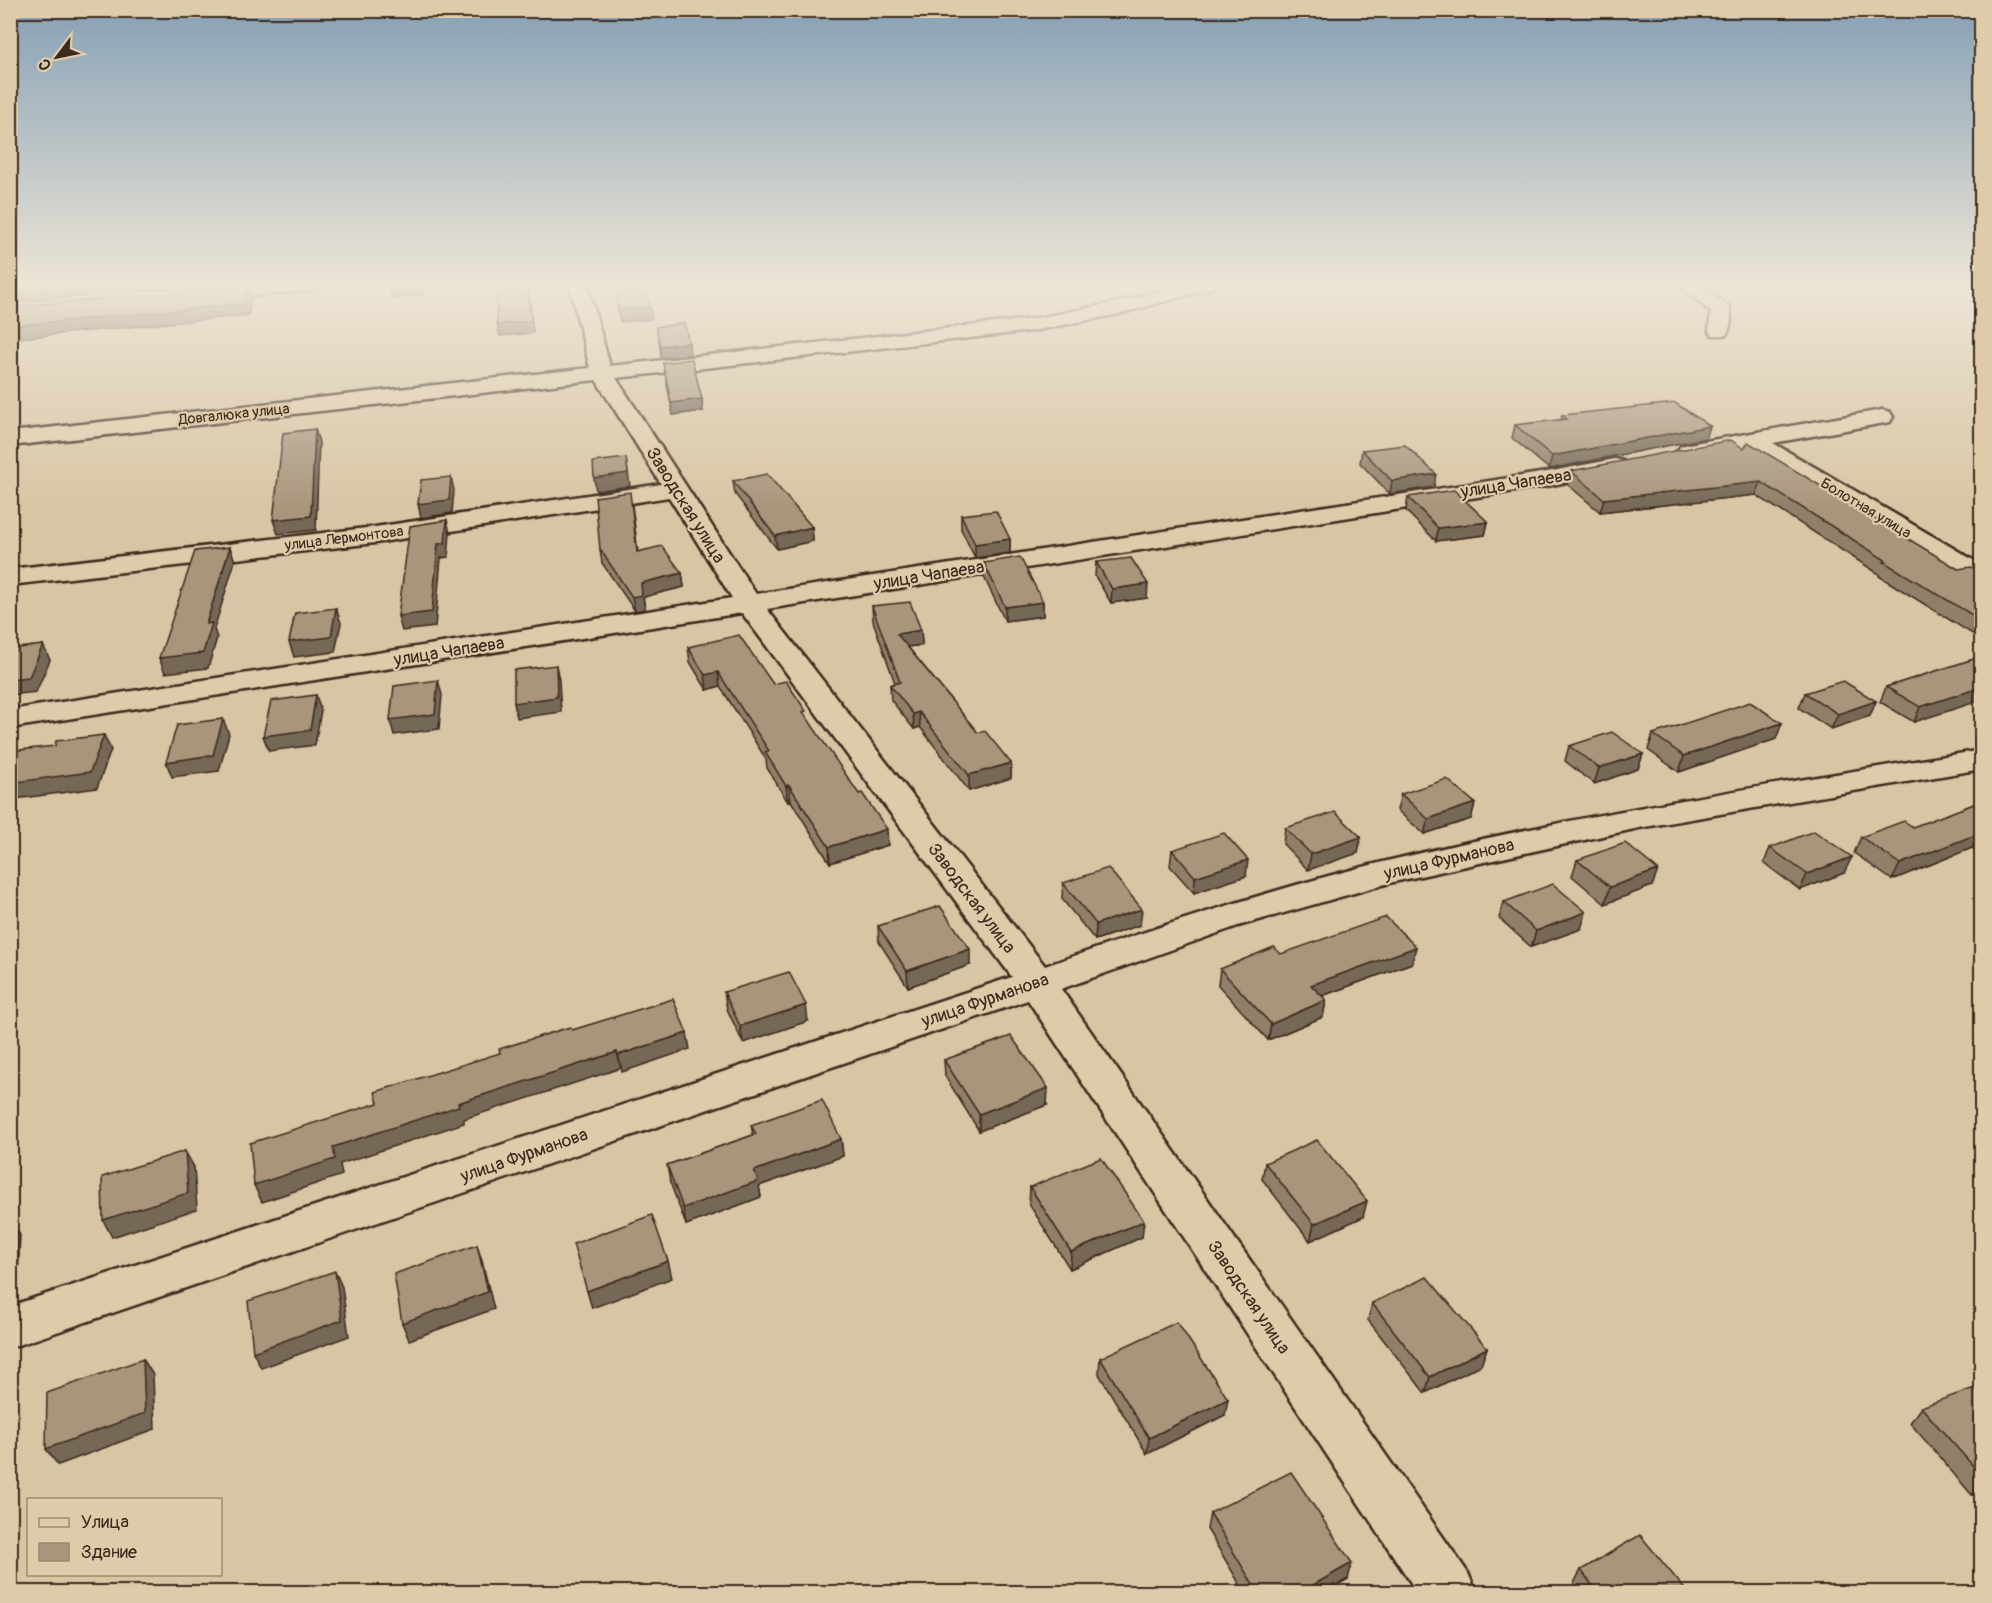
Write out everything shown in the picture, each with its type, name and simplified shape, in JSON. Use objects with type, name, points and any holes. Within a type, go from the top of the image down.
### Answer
[{"type":"street","name":"Заводская улица","points":[[598,359],[602,373],[748,604],[1037,983],[1449,1593]]},
{"type":"street","name":"Довгалюка улица","points":[[10,439],[729,359]]},
{"type":"street","name":"улица Чапаева","points":[[10,719],[1535,481],[1750,439],[1882,417]]},
{"type":"street","name":"Болотная улица","points":[[1750,439],[1982,577]]},
{"type":"street","name":"улица Лермонтова","points":[[10,577],[375,535],[676,489]]},
{"type":"street","name":"улица Фурманова","points":[[10,1327],[1037,983],[1224,916],[1387,872],[1639,818],[1982,759]]},
{"type":"building","points":[[692,359],[702,399],[671,403],[663,363]]},
{"type":"building","points":[[1675,403],[1710,426],[1552,456],[1515,425],[1567,419],[1562,415]]},
{"type":"building","points":[[315,429],[311,516],[273,520],[283,433]]},
{"type":"building","points":[[1731,440],[1744,449],[1748,442],[1958,569],[1971,567],[1982,571],[1982,621],[1884,562],[1887,561],[1761,482],[1604,499],[1571,471]]},
{"type":"building","points":[[1405,445],[1436,474],[1392,481],[1362,450]]},
{"type":"building","points":[[626,458],[628,473],[594,478],[593,462]]},
{"type":"building","points":[[767,474],[812,527],[775,536],[733,481]]},
{"type":"building","points":[[451,477],[449,500],[418,504],[421,480]]},
{"type":"building","points":[[1454,490],[1488,522],[1438,528],[1408,497]]},
{"type":"building","points":[[630,492],[637,552],[662,546],[682,573],[641,583],[642,595],[632,597],[600,549],[595,497]]},
{"type":"building","points":[[996,511],[1010,539],[975,544],[961,515]]},
{"type":"building","points":[[447,520],[445,543],[438,544],[432,612],[398,616],[410,526]]},
{"type":"building","points":[[230,547],[206,624],[212,623],[203,653],[159,658],[195,551]]},
{"type":"building","points":[[1020,557],[1043,602],[1005,607],[984,563]]},
{"type":"building","points":[[1131,558],[1148,584],[1112,589],[1096,562]]},
{"type":"building","points":[[910,602],[921,630],[897,634],[978,733],[985,731],[1011,763],[969,775],[919,712],[913,714],[890,685],[900,682],[872,606]]},
{"type":"building","points":[[336,608],[331,637],[289,642],[295,613]]},
{"type":"building","points":[[739,635],[773,684],[786,681],[806,711],[803,712],[859,794],[862,793],[887,829],[829,847],[789,785],[786,786],[765,752],[769,751],[718,672],[705,675],[688,647]]},
{"type":"building","points":[[43,645],[29,677],[10,679],[10,649]]},
{"type":"building","points":[[1977,658],[1982,660],[1982,687],[1920,707],[1886,687]]},
{"type":"building","points":[[556,665],[557,697],[514,703],[514,670]]},
{"type":"building","points":[[438,680],[435,714],[390,720],[394,686]]},
{"type":"building","points":[[1843,681],[1876,701],[1838,714],[1805,693]]},
{"type":"building","points":[[316,695],[310,730],[263,736],[271,701]]},
{"type":"building","points":[[1750,702],[1782,723],[1684,756],[1653,734]]},
{"type":"building","points":[[223,719],[213,755],[166,762],[177,725]]},
{"type":"building","points":[[1612,732],[1643,754],[1599,768],[1569,746]]},
{"type":"building","points":[[104,735],[90,772],[10,783],[10,751],[55,746],[56,741]]},
{"type":"building","points":[[1447,779],[1475,803],[1428,819],[1401,794]]},
{"type":"building","points":[[1982,801],[1982,834],[1900,864],[1861,837],[1904,821],[1913,827]]},
{"type":"building","points":[[1335,812],[1361,837],[1311,854],[1285,828]]},
{"type":"building","points":[[1814,831],[1852,857],[1807,874],[1770,848]]},
{"type":"building","points":[[1224,833],[1248,860],[1195,877],[1172,850]]},
{"type":"building","points":[[1625,843],[1658,870],[1610,887],[1577,860]]},
{"type":"building","points":[[1108,868],[1142,909],[1096,924],[1063,883]]},
{"type":"building","points":[[1553,884],[1586,912],[1536,931],[1504,902]]},
{"type":"building","points":[[940,906],[970,949],[907,971],[878,926]]},
{"type":"building","points":[[1386,917],[1416,947],[1311,985],[1326,1000],[1271,1024],[1220,969],[1274,947],[1281,954]]},
{"type":"building","points":[[789,972],[806,1005],[740,1026],[724,992]]},
{"type":"building","points":[[673,999],[687,1033],[618,1055],[617,1052],[458,1103],[459,1106],[333,1147],[335,1159],[254,1185],[250,1143],[378,1103],[375,1092],[500,1053],[499,1049],[570,1027],[572,1030]]},
{"type":"building","points":[[1011,1036],[1048,1088],[979,1114],[944,1060]]},
{"type":"building","points":[[822,1100],[841,1139],[754,1171],[758,1181],[683,1208],[667,1165],[756,1134],[751,1125]]},
{"type":"building","points":[[1317,1140],[1367,1201],[1314,1224],[1265,1163]]},
{"type":"building","points":[[185,1151],[188,1193],[103,1220],[102,1177]]},
{"type":"building","points":[[1101,1158],[1144,1221],[1071,1252],[1030,1187]]},
{"type":"building","points":[[652,1215],[668,1261],[587,1291],[573,1244]]},
{"type":"building","points":[[477,1245],[488,1292],[402,1323],[394,1274]]},
{"type":"building","points":[[335,1271],[342,1320],[253,1352],[248,1301]]},
{"type":"building","points":[[1427,1277],[1487,1348],[1430,1377],[1372,1303]]},
{"type":"building","points":[[1177,1322],[1228,1399],[1149,1438],[1100,1358]]},
{"type":"building","points":[[143,1359],[145,1413],[46,1449],[47,1393]]},
{"type":"building","points":[[1974,1388],[1982,1396],[1982,1476],[1921,1407]]},
{"type":"building","points":[[1291,1472],[1352,1563],[1299,1593],[1258,1593],[1210,1513]]},
{"type":"building","points":[[1640,1535],[1688,1593],[1598,1593],[1581,1570]]}]
